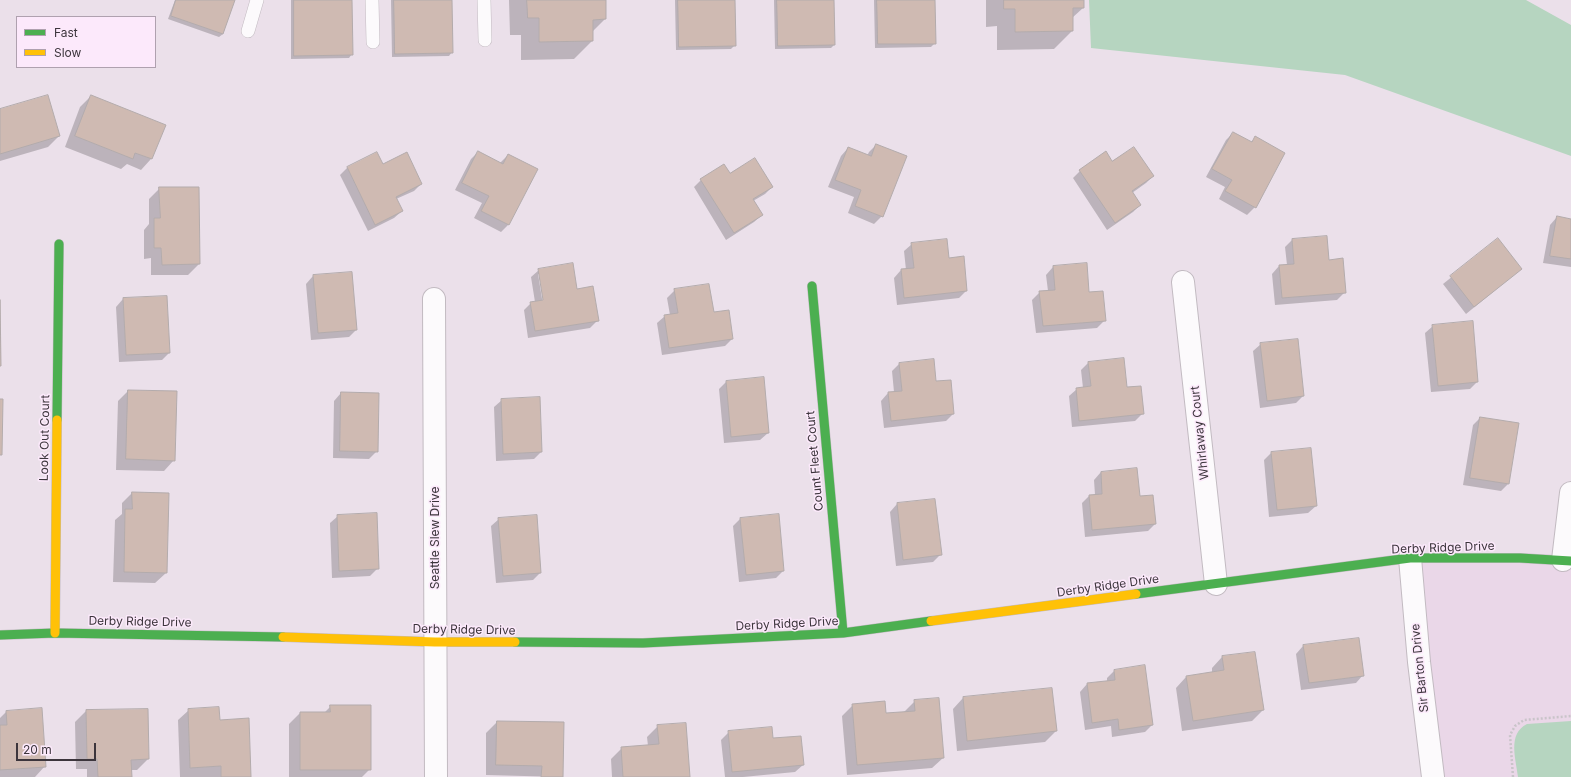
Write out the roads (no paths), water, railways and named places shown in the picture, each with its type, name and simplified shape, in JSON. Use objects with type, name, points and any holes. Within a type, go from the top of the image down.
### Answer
[{"type":"street","name":"Look Out Court","points":[[55,633],[59,244]]},
{"type":"street","name":"Whirlaway Court","points":[[1183,282],[1216,584]]},
{"type":"street","name":"Count Fleet Court","points":[[812,286],[843,633]]},
{"type":"street","name":"Seattle Slew Drive","points":[[434,299],[436,777]]},
{"type":"street","points":[[1567,560],[1571,493]]},
{"type":"street","name":"Derby Ridge Drive","points":[[0,635],[55,633],[211,635],[435,642],[643,642],[843,633],[1410,558],[1520,558],[1567,560]]},
{"type":"street","name":"Sir Barton Drive","points":[[1410,558],[1419,662],[1433,777]]},
{"type":"lane","points":[[248,31],[257,0]]},
{"type":"lane","points":[[372,0],[373,42]]},
{"type":"lane","points":[[484,0],[484,40]]}]
